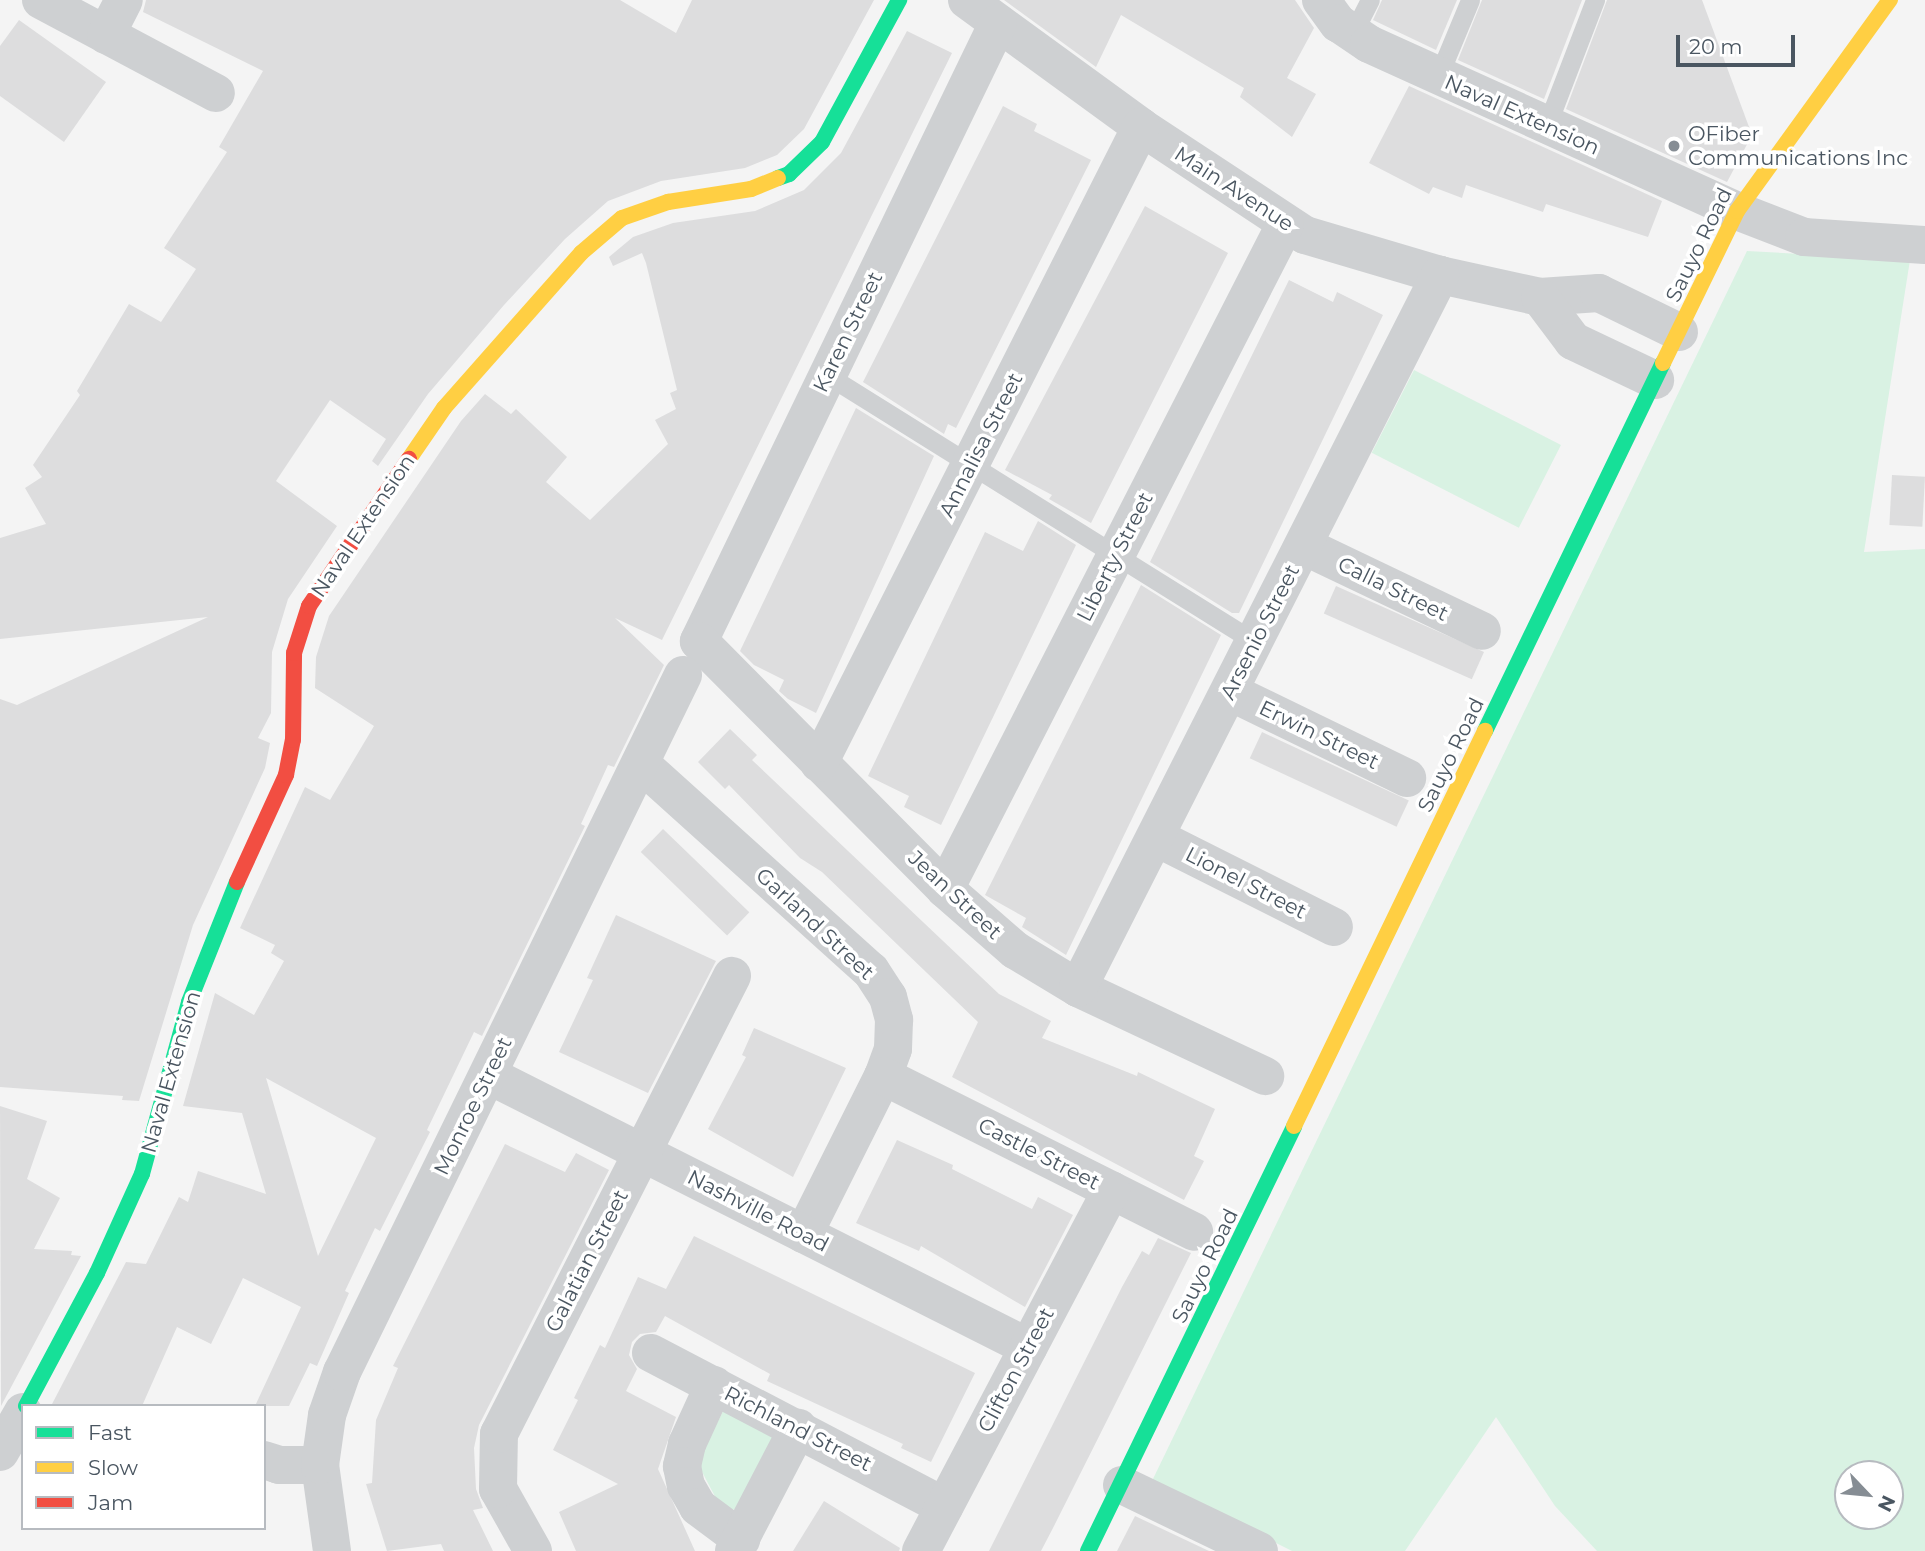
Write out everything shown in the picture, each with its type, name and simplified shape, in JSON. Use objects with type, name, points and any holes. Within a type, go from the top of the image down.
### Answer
[{"type":"main road","name":"Naval Extension","points":[[27,1404],[97,1273],[142,1174],[186,1014],[214,932],[286,775],[293,740],[294,653],[309,606],[444,408],[581,253],[622,218],[668,202],[751,189],[789,174],[822,142],[899,0]]},
{"type":"main road","name":"Sauyo Road","points":[[1088,1551],[1737,211],[1757,177],[1890,0]]},
{"type":"street","points":[[41,0],[216,93]]},
{"type":"street","points":[[106,35],[124,0]]},
{"type":"street","name":"Main Avenue","points":[[967,0],[1141,127],[1285,225],[1328,243],[1440,275],[1540,297],[1599,293],[1679,332]]},
{"type":"street","name":"Naval Extension","points":[[1321,0],[1352,35],[1438,78],[1737,211],[1804,237],[1925,245]]},
{"type":"street","name":"Karen Street","points":[[699,641],[998,23]]},
{"type":"street","name":"Annalisa Street","points":[[819,763],[1141,127]]},
{"type":"street","name":"Liberty Street","points":[[945,889],[1285,225]]},
{"type":"street","name":"Arsenio Street","points":[[1078,988],[1157,838],[1440,275]]},
{"type":"street","points":[[1540,297],[1573,341],[1655,380]]},
{"type":"street","name":"Calla Street","points":[[1304,546],[1482,631]]},
{"type":"street","name":"Jean Street","points":[[699,641],[945,889],[1015,950],[1078,988],[1265,1076]]},
{"type":"street","name":"Monroe Street","points":[[332,1551],[320,1465],[327,1415],[342,1372],[683,676]]},
{"type":"street","name":"Erwin Street","points":[[1230,692],[1407,778]]},
{"type":"street","name":"Garland Street","points":[[641,764],[871,971],[888,997],[894,1020],[893,1049],[883,1076],[804,1234]]},
{"type":"street","name":"Lionel Street","points":[[1157,838],[1334,927]]},
{"type":"street","name":"Galatian Street","points":[[533,1551],[498,1489],[499,1434],[732,976]]},
{"type":"street","name":"Nashville Road","points":[[488,1075],[1028,1347]]},
{"type":"street","name":"Castle Street","points":[[883,1076],[1194,1232]]},
{"type":"street","name":"Clifton Street","points":[[921,1551],[1111,1190]]},
{"type":"street","name":"Richland Street","points":[[651,1353],[944,1506]]},
{"type":"street","points":[[714,1385],[687,1444],[682,1466],[686,1486],[698,1507],[738,1545],[798,1428]]},
{"type":"street","points":[[0,1452],[21,1415]]},
{"type":"street","points":[[266,1461],[279,1465],[320,1465]]},
{"type":"street","points":[[1122,1485],[1259,1551]]},
{"type":"lane","points":[[1352,35],[1370,0]]},
{"type":"lane","points":[[1438,78],[1470,0]]},
{"type":"lane","points":[[1547,125],[1595,0]]},
{"type":"lane","points":[[827,375],[1255,642]]},
{"type":"green space","points":[[1747,251],[1910,260],[1864,552],[1925,549],[1925,1551],[1597,1551],[1555,1506],[1496,1417],[1405,1551],[1292,1551],[1152,1481]]},
{"type":"green space","points":[[1414,370],[1561,445],[1519,528],[1372,453]]},
{"type":"green space","points":[[723,1411],[777,1438],[743,1506],[729,1511],[719,1504],[700,1468],[702,1453]]},
{"type":"building","points":[[146,0],[620,0],[676,33],[692,0],[874,0],[804,129],[777,155],[745,168],[661,181],[608,201],[565,239],[504,305],[428,394],[378,466],[372,461],[386,439],[330,400],[276,481],[337,526],[288,599],[272,652],[271,713],[258,738],[270,743],[265,768],[193,925],[139,1101],[122,1100],[123,1096],[0,1087],[0,699],[17,705],[208,617],[0,639],[0,538],[46,524],[25,488],[42,477],[33,465],[80,395],[77,391],[129,304],[161,322],[196,269],[164,248],[227,152],[219,147],[263,71],[143,12]]},
{"type":"building","points":[[1004,0],[1295,0],[1314,28],[1287,78],[1316,94],[1292,137],[1240,97],[1244,88],[1121,15],[1096,67]]},
{"type":"building","points":[[1382,0],[1457,0],[1436,50],[1373,20]]},
{"type":"building","points":[[1482,0],[1582,0],[1544,99],[1458,60]]},
{"type":"building","points":[[1607,0],[1702,0],[1752,135],[1727,182],[1566,109]]},
{"type":"building","points":[[19,20],[106,82],[64,142],[0,96],[0,46]]},
{"type":"building","points":[[907,31],[952,53],[662,640],[615,618],[664,665],[614,767],[608,765],[581,824],[585,826],[482,1036],[474,1032],[427,1130],[430,1132],[380,1231],[375,1228],[345,1291],[349,1293],[317,1366],[310,1363],[289,1406],[256,1404],[301,1307],[243,1278],[211,1344],[177,1327],[143,1404],[52,1404],[126,1262],[146,1264],[179,1197],[188,1202],[198,1171],[266,1194],[242,1113],[183,1106],[215,993],[254,1015],[284,961],[271,953],[275,945],[240,928],[305,787],[330,800],[374,726],[315,688],[316,657],[329,616],[461,421],[485,394],[511,414],[516,409],[567,457],[546,482],[590,520],[668,444],[655,420],[676,409],[670,393],[677,390],[642,253],[613,266],[609,257],[633,237],[673,223],[755,211],[804,190],[841,153]],"holes":[[[266,1078],[376,1138],[318,1256]]]},
{"type":"building","points":[[1409,86],[1662,201],[1648,237],[1546,204],[1543,212],[1466,185],[1462,198],[1433,187],[1429,194],[1369,163]]},
{"type":"building","points":[[1003,106],[1037,124],[1034,131],[1091,160],[956,428],[948,424],[944,434],[863,382]]},
{"type":"building","points":[[1145,206],[1228,253],[1091,523],[1049,499],[1052,495],[1005,470]]},
{"type":"building","points":[[1289,280],[1333,302],[1337,292],[1383,315],[1239,613],[1232,613],[1150,562]]},
{"type":"building","points":[[856,408],[934,456],[816,713],[788,699],[779,691],[784,680],[754,665],[740,651]]},
{"type":"building","points":[[1892,475],[1925,477],[1922,527],[1889,525]]},
{"type":"building","points":[[1038,521],[1076,545],[941,825],[904,807],[909,796],[868,776],[985,532],[1023,551]]},
{"type":"building","points":[[1141,585],[1221,635],[1066,955],[1022,927],[1026,918],[985,895]]},
{"type":"building","points":[[1336,586],[1484,652],[1472,679],[1324,613]]},
{"type":"building","points":[[730,729],[757,755],[752,760],[999,994],[1051,1021],[1042,1038],[1137,1076],[1138,1072],[1215,1109],[1194,1156],[1204,1161],[1184,1200],[952,1077],[978,1022],[822,872],[800,858],[729,785],[725,789],[698,762]]},
{"type":"building","points":[[1262,732],[1409,800],[1397,827],[1250,758]]},
{"type":"building","points":[[663,829],[749,912],[727,935],[641,852]]},
{"type":"building","points":[[616,915],[716,961],[648,1093],[559,1052],[593,980],[587,978]]},
{"type":"building","points":[[754,1028],[846,1068],[793,1177],[708,1129],[746,1057],[742,1055]]},
{"type":"building","points":[[0,1106],[47,1121],[27,1179],[60,1198],[34,1249],[72,1251],[71,1255],[81,1256],[1,1406]]},
{"type":"building","points":[[897,1140],[953,1165],[952,1169],[1032,1209],[1038,1197],[1073,1215],[1025,1307],[921,1246],[919,1251],[856,1223]]},
{"type":"building","points":[[505,1144],[565,1172],[576,1153],[609,1170],[479,1425],[474,1448],[476,1489],[483,1508],[473,1510],[493,1551],[444,1551],[441,1544],[387,1551],[366,1484],[372,1483],[376,1420],[398,1368],[393,1366]]},
{"type":"building","points":[[694,1236],[975,1373],[931,1462],[901,1448],[903,1444],[767,1381],[770,1374],[665,1316],[656,1332],[640,1334],[632,1342],[629,1355],[637,1369],[626,1391],[676,1417],[658,1469],[695,1551],[576,1551],[559,1512],[618,1484],[553,1450],[578,1400],[574,1398],[600,1345],[605,1348],[638,1277],[666,1289]]},
{"type":"building","points":[[1158,1238],[1191,1253],[1041,1551],[989,1551],[1122,1287],[1142,1251],[1149,1255]]},
{"type":"building","points":[[824,1501],[900,1548],[899,1551],[793,1551]]},
{"type":"building","points":[[1135,1516],[1209,1551],[1117,1551]]},
{"type":"traffic: fast","points":[[778,178],[789,174],[822,142],[899,0]]},
{"type":"traffic: fast","points":[[1485,731],[1663,363]]},
{"type":"traffic: fast","points":[[27,1404],[97,1273],[142,1174],[189,1002],[237,882]]},
{"type":"traffic: fast","points":[[1088,1551],[1294,1126]]},
{"type":"traffic: slow","points":[[1663,363],[1737,211],[1890,0]]},
{"type":"traffic: slow","points":[[409,459],[444,408],[581,253],[622,218],[668,202],[751,189],[778,178]]},
{"type":"traffic: slow","points":[[1294,1126],[1485,731]]},
{"type":"traffic: jam","points":[[237,882],[286,775],[293,740],[294,653],[309,606],[409,459]]},
{"type":"place","name":"OFiber Communications Inc","points":[[1674,146]]}]
